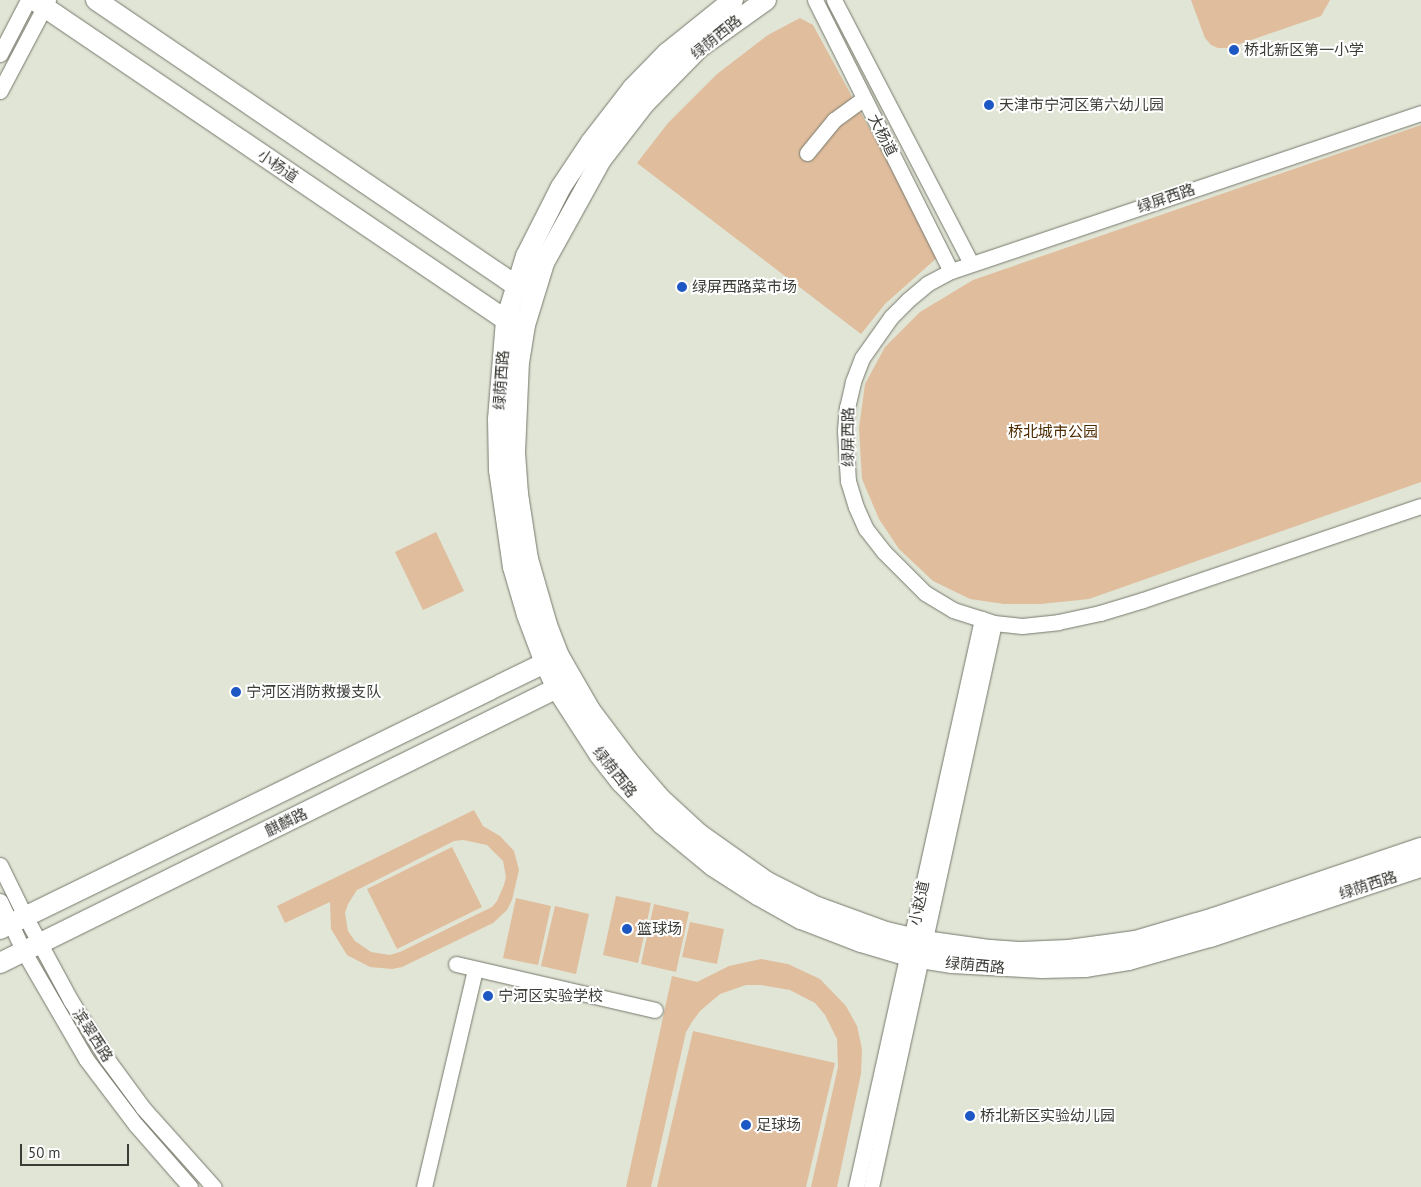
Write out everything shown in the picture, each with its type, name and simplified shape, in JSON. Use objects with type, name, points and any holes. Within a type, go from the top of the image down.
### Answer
[{"type":"main road","points":[[96,0],[524,289]]},
{"type":"main road","name":"绿荫西路","points":[[734,0],[667,53],[632,89],[591,142],[557,195],[526,256],[524,289],[515,323],[498,419],[501,494],[514,567],[527,615],[564,684],[584,733],[621,782],[662,824],[713,866],[758,895],[801,919],[861,942],[916,948],[1019,968],[1084,966],[1129,960],[1210,938],[1421,867]]},
{"type":"main road","name":"绿荫西路","points":[[524,289],[601,160],[645,103],[699,48],[752,8],[766,0]]},
{"type":"main road","name":"小杨道","points":[[39,2],[515,323]]},
{"type":"main road","name":"麒麟路","points":[[12,923],[552,660]]},
{"type":"main road","name":"麒麟路","points":[[0,964],[564,684]]},
{"type":"main road","name":"绿荫西路","points":[[916,948],[1022,952],[1069,950],[1135,941],[1214,918],[1421,848]]},
{"type":"street","name":"大杨道","points":[[815,0],[951,270]]},
{"type":"street","name":"大杨道","points":[[834,0],[971,263]]},
{"type":"street","points":[[0,54],[39,2]]},
{"type":"street","points":[[0,91],[39,2]]},
{"type":"street","points":[[807,153],[834,120],[864,98]]},
{"type":"street","name":"绿屏西路","points":[[1421,112],[951,270],[927,284],[891,317],[862,358],[846,407],[848,481],[856,507],[866,528],[884,552],[925,594],[954,610],[988,621],[1022,626],[1058,622],[1100,613],[1421,506]]},
{"type":"street","name":"小赵道","points":[[870,1187],[916,948],[988,621]]},
{"type":"street","name":"滨翠西路","points":[[0,865],[12,923]]},
{"type":"street","name":"滨翠西路","points":[[0,900],[12,923],[71,1001],[107,1059],[143,1108],[214,1187]]},
{"type":"street","name":"滨翠西路","points":[[32,948],[86,1059],[136,1125],[190,1187]]},
{"type":"street","name":"小赵道","points":[[856,1187],[916,948]]},
{"type":"street","points":[[456,964],[655,1010]]},
{"type":"street","points":[[424,1187],[475,969]]},
{"type":"green space","points":[[1191,0],[1330,0],[1321,16],[1228,48],[1218,48],[1211,45],[1205,38]]},
{"type":"green space","points":[[800,18],[813,25],[939,256],[885,304],[861,334],[637,163],[668,123],[717,74],[768,35]]},
{"type":"green space","name":"桥北城市公园","points":[[1421,125],[1421,482],[1089,599],[1041,604],[1004,604],[970,599],[933,581],[899,549],[879,519],[862,479],[859,428],[865,384],[885,347],[920,312],[973,280]]},
{"type":"green space","points":[[436,532],[464,591],[423,610],[395,552]]},
{"type":"green space","points":[[474,810],[483,826],[500,836],[514,851],[519,870],[512,900],[507,910],[493,923],[402,967],[392,969],[370,967],[347,955],[331,929],[330,902],[285,923],[277,906]],"holes":[[[463,840],[487,845],[503,861],[506,877],[497,901],[492,907],[400,952],[390,955],[371,952],[355,941],[348,931],[345,913],[348,904],[357,890],[454,841]]]},
{"type":"green space","points":[[452,847],[482,907],[397,949],[367,889]]},
{"type":"green space","name":"篮球场","points":[[616,896],[651,903],[638,963],[603,955]]},
{"type":"green space","points":[[516,898],[551,906],[538,965],[503,958]]},
{"type":"green space","name":"篮球场","points":[[654,904],[689,912],[676,972],[641,964]]},
{"type":"green space","points":[[555,906],[589,914],[576,974],[541,966]]},
{"type":"green space","name":"篮球场","points":[[690,922],[724,929],[717,964],[682,957]]},
{"type":"green space","points":[[761,959],[788,964],[820,979],[846,1006],[857,1026],[862,1049],[861,1074],[837,1187],[811,1187],[838,1067],[837,1039],[825,1015],[815,1003],[790,990],[761,985],[746,985],[720,994],[700,1011],[686,1032],[651,1187],[626,1187],[672,976],[697,982],[729,966]]},
{"type":"green space","name":"足球场","points":[[693,1031],[835,1063],[806,1187],[657,1187]]},
{"type":"place","name":"桥北新区第一小学","points":[[1234,50]]},
{"type":"place","name":"天津市宁河区第六幼儿园","points":[[989,105]]},
{"type":"place","name":"绿屏西路菜市场","points":[[682,287]]},
{"type":"place","name":"宁河区消防救援支队","points":[[236,692]]},
{"type":"place","name":"篮球场","points":[[627,929]]},
{"type":"place","name":"宁河区实验学校","points":[[488,996]]},
{"type":"place","name":"桥北新区实验幼儿园","points":[[970,1116]]},
{"type":"place","name":"足球场","points":[[746,1125]]}]
